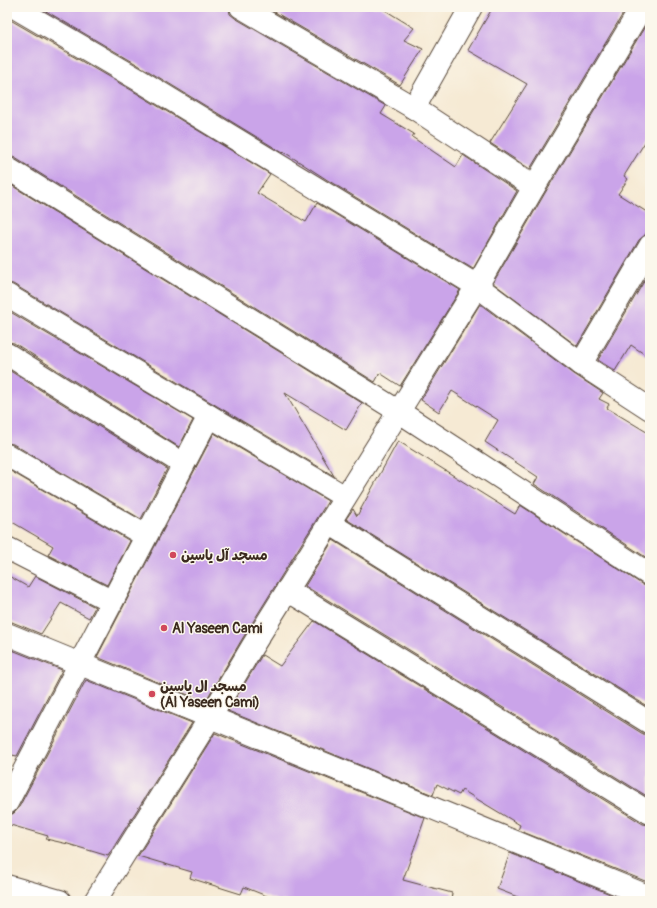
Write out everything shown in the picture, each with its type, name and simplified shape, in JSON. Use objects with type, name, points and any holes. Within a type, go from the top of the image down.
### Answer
[{"type":"street","points":[[14,7],[139,80],[477,286],[581,364],[650,409]]},
{"type":"street","points":[[241,7],[414,108],[534,187]]},
{"type":"street","points":[[414,108],[471,7]]},
{"type":"street","points":[[95,901],[477,286],[534,187],[642,7]]},
{"type":"street","points":[[7,168],[398,411],[650,576]]},
{"type":"street","points":[[581,364],[650,246]]},
{"type":"street","points":[[7,295],[345,497]]},
{"type":"street","points":[[7,354],[184,464]]},
{"type":"street","points":[[7,803],[208,416]]},
{"type":"street","points":[[7,455],[146,536]]},
{"type":"street","points":[[329,524],[650,723]]},
{"type":"street","points":[[7,548],[111,601]]},
{"type":"street","points":[[287,590],[650,814]]},
{"type":"street","points":[[7,634],[152,694],[211,716],[650,897]]},
{"type":"street","points":[[7,886],[60,901]]},
{"type":"building","points":[[39,7],[229,7],[230,14],[235,18],[386,106],[381,114],[414,134],[412,137],[456,167],[463,155],[517,191],[473,269],[284,152],[283,153],[145,69]]},
{"type":"building","points":[[266,7],[380,7],[414,28],[404,40],[423,49],[400,85]]},
{"type":"building","points":[[493,7],[627,7],[530,169],[490,143],[527,84],[468,50]]},
{"type":"building","points":[[7,18],[133,91],[270,174],[257,193],[306,222],[317,203],[460,290],[400,386],[380,373],[375,382],[7,153]]},
{"type":"building","points":[[650,18],[650,134],[624,176],[628,179],[618,194],[650,214],[650,226],[645,235],[639,240],[577,346],[493,283]]},
{"type":"building","points":[[11,185],[362,403],[346,430],[285,393],[334,476],[13,284],[7,283],[7,191]]},
{"type":"building","points":[[646,278],[650,280],[650,358],[631,345],[615,371],[598,360]]},
{"type":"building","points":[[480,304],[574,374],[603,393],[599,399],[609,404],[607,408],[650,434],[650,560],[534,484],[538,477],[485,442],[498,420],[452,391],[439,412],[421,400]]},
{"type":"building","points":[[7,310],[193,420],[179,447],[14,343],[7,342]]},
{"type":"building","points":[[7,369],[167,469],[141,519],[13,444],[7,443]]},
{"type":"building","points":[[214,433],[328,501],[205,702],[97,657]]},
{"type":"building","points":[[398,441],[515,514],[520,505],[643,585],[650,587],[650,708],[346,519],[353,509],[357,516]]},
{"type":"building","points":[[7,469],[130,541],[107,585],[48,555],[53,546],[7,519]]},
{"type":"building","points":[[333,540],[643,734],[650,735],[650,798],[305,586]]},
{"type":"building","points":[[7,575],[28,587],[35,576],[95,607],[89,618],[61,603],[41,634],[12,622],[7,622]]},
{"type":"building","points":[[314,621],[643,824],[650,825],[650,883],[518,830],[520,825],[462,790],[459,795],[437,784],[433,795],[228,711],[262,655],[280,666]]},
{"type":"building","points":[[7,648],[62,670],[17,756],[7,754]]},
{"type":"building","points":[[86,680],[192,723],[108,856],[46,839],[48,836],[7,824],[10,815],[18,809]]},
{"type":"building","points":[[215,733],[425,818],[403,880],[452,893],[451,901],[279,901],[244,887],[241,894],[190,878],[192,872],[138,856]]},
{"type":"building","points":[[510,853],[627,901],[528,901],[497,889]]},
{"type":"place","name":"مسجد آل ياسين","points":[[173,555]]},
{"type":"place","name":"Al Yaseen Cami","points":[[164,628]]},
{"type":"place","name":"مسجد ال ياسين (Al Yaseen Cami)","points":[[152,694]]}]
